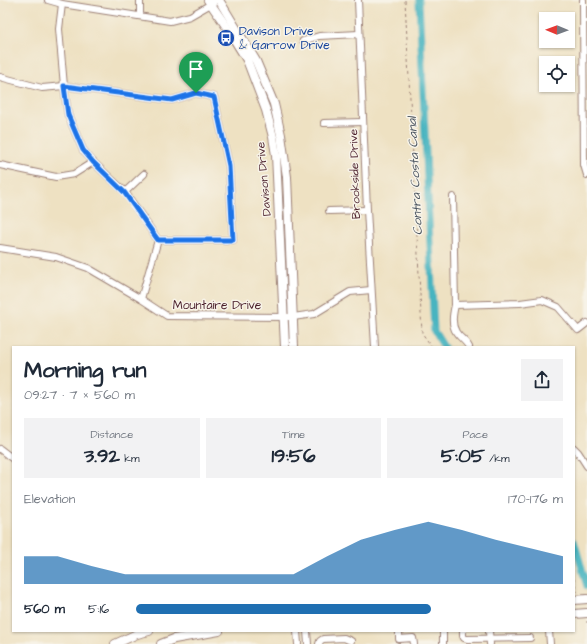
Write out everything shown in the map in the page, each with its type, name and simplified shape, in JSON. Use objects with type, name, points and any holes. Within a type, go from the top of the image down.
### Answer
[{"type":"main road","name":"Davison Drive","points":[[219,0],[256,61],[274,104],[281,135],[287,177],[294,346]]},
{"type":"main road","name":"Davison Drive","points":[[212,1],[247,60],[266,110],[273,138],[276,163],[286,346]]},
{"type":"main road","points":[[576,597],[587,599]]},
{"type":"main road","points":[[575,614],[587,613]]},
{"type":"main road","points":[[115,644],[145,632]]},
{"type":"main road","points":[[161,644],[177,642],[215,632]]},
{"type":"street","points":[[48,0],[62,4],[170,21],[190,16],[212,1]]},
{"type":"street","points":[[140,0],[140,16]]},
{"type":"street","name":"Brookside Drive","points":[[358,0],[367,210],[375,346]]},
{"type":"street","points":[[583,0],[584,165],[587,174]]},
{"type":"street","points":[[62,4],[59,29],[68,115],[83,150],[93,162],[124,192],[158,240]]},
{"type":"street","points":[[303,41],[319,36],[359,34]]},
{"type":"street","points":[[0,77],[42,88],[64,86],[172,100],[196,93],[214,97],[229,166],[233,240],[158,240]]},
{"type":"street","points":[[324,123],[363,122]]},
{"type":"street","points":[[0,165],[56,178],[74,174],[93,162]]},
{"type":"street","points":[[124,192],[144,174]]},
{"type":"street","points":[[453,197],[455,305],[452,318],[455,331],[468,346]]},
{"type":"street","points":[[329,211],[367,210]]},
{"type":"street","points":[[141,299],[158,240]]},
{"type":"street","name":"Mountaire Drive","points":[[0,248],[56,257],[88,268],[167,316],[293,316],[314,314],[350,292],[371,290]]},
{"type":"street","points":[[455,305],[520,303],[542,300],[558,307],[578,330],[587,323]]},
{"type":"street","points":[[0,449],[12,458]]},
{"type":"street","points":[[575,449],[587,464]]},
{"type":"street","points":[[297,632],[298,644]]},
{"type":"street","points":[[307,632],[308,644]]},
{"type":"street","points":[[399,632],[399,639],[413,638],[414,644]]},
{"type":"street","points":[[443,632],[444,644]]},
{"type":"street","points":[[463,632],[464,638],[467,639],[490,641],[530,638]]},
{"type":"street","points":[[549,632],[550,644]]},
{"type":"street","points":[[319,644],[323,639],[344,638],[351,641]]},
{"type":"path","points":[[406,0],[422,333],[431,346]]},
{"type":"waterway","name":"Contra Costa Canal","points":[[419,0],[434,331],[443,346]]},
{"type":"waterway","name":"Contra Costa Canal","points":[[575,544],[587,586]]},
{"type":"place","name":"Davison Drive & Garrow Drive","points":[[226,38]]},
{"type":"route","points":[[64,86],[172,100],[196,93],[214,97],[229,166],[233,240],[158,240],[124,192],[93,162],[83,150],[68,115],[64,86]]}]
